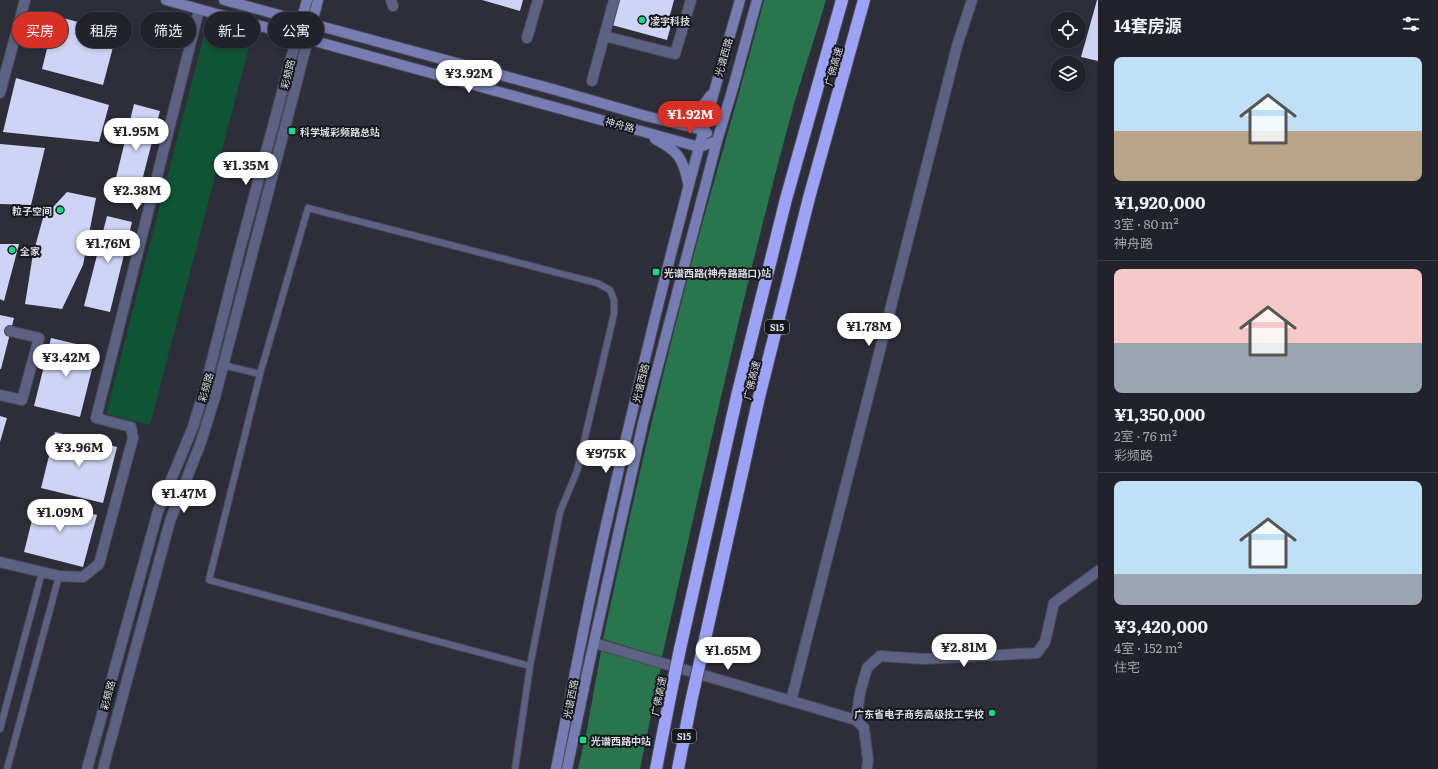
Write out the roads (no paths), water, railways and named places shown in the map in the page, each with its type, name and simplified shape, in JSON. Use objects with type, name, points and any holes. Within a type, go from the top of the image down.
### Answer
[{"type":"highway","name":"广佛高速","points":[[656,769],[680,649],[737,396],[786,199],[842,0]]},
{"type":"highway","name":"广佛高速","points":[[678,769],[690,702],[761,390],[809,198],[864,0]]},
{"type":"main road","name":"神舟路","points":[[166,0],[268,28]]},
{"type":"main road","name":"神舟路","points":[[224,0],[268,12]]},
{"type":"main road","name":"彩频路","points":[[304,12],[307,0]]},
{"type":"main road","name":"彩频路","points":[[315,12],[318,0]]},
{"type":"main road","name":"光谱西路","points":[[556,769],[609,513],[642,371],[703,130],[740,0]]},
{"type":"main road","name":"光谱西路","points":[[568,769],[594,643],[643,423],[716,141],[734,84],[757,0]]},
{"type":"main road","name":"神舟路","points":[[324,26],[646,116],[703,130],[716,141]]},
{"type":"main road","name":"神舟路","points":[[324,43],[636,128],[699,147]]},
{"type":"main road","points":[[646,116],[682,118],[692,115],[706,102],[714,90]]},
{"type":"main road","points":[[636,128],[666,144],[673,150],[685,167],[689,187]]},
{"type":"main road","points":[[699,147],[716,141]]},
{"type":"street","points":[[0,94],[25,0]]},
{"type":"street","points":[[527,38],[538,0]]},
{"type":"street","points":[[592,81],[614,0]]},
{"type":"street","points":[[604,36],[675,54],[691,0]]},
{"type":"street","points":[[791,701],[957,46],[972,0]]},
{"type":"street","points":[[0,562],[59,576],[83,577],[99,564],[132,438],[131,427],[96,418],[199,10]]},
{"type":"street","name":"彩频路","points":[[87,769],[158,511],[193,427],[206,384],[294,48]]},
{"type":"street","name":"彩频路","points":[[103,769],[170,521],[201,442],[223,365],[306,48]]},
{"type":"street","points":[[0,395],[22,400],[39,338],[10,331]]},
{"type":"street","points":[[856,720],[860,693],[867,668],[880,656],[924,659],[1037,653],[1045,642],[1054,603],[1098,571]]},
{"type":"street","points":[[594,643],[856,720],[864,728],[868,760],[867,769]]},
{"type":"lane","points":[[515,769],[530,666],[560,512],[577,471],[614,314],[614,300],[610,290],[589,281],[308,208],[260,374],[209,580],[530,666]]},
{"type":"lane","points":[[223,365],[260,374]]},
{"type":"lane","points":[[0,728],[42,572]]},
{"type":"lane","points":[[7,769],[59,576]]},
{"type":"place","name":"凌宇科技","points":[[642,20]]},
{"type":"place","name":"科学城彩频路总站","points":[[292,131]]},
{"type":"place","name":"粒子空间","points":[[60,210]]},
{"type":"place","name":"全家","points":[[12,250]]},
{"type":"place","name":"光谱西路(神舟路路口)站","points":[[656,272]]},
{"type":"place","name":"广东省电子商务高级技工学校","points":[[992,713]]},
{"type":"place","name":"光谱西路中站","points":[[583,740]]}]
